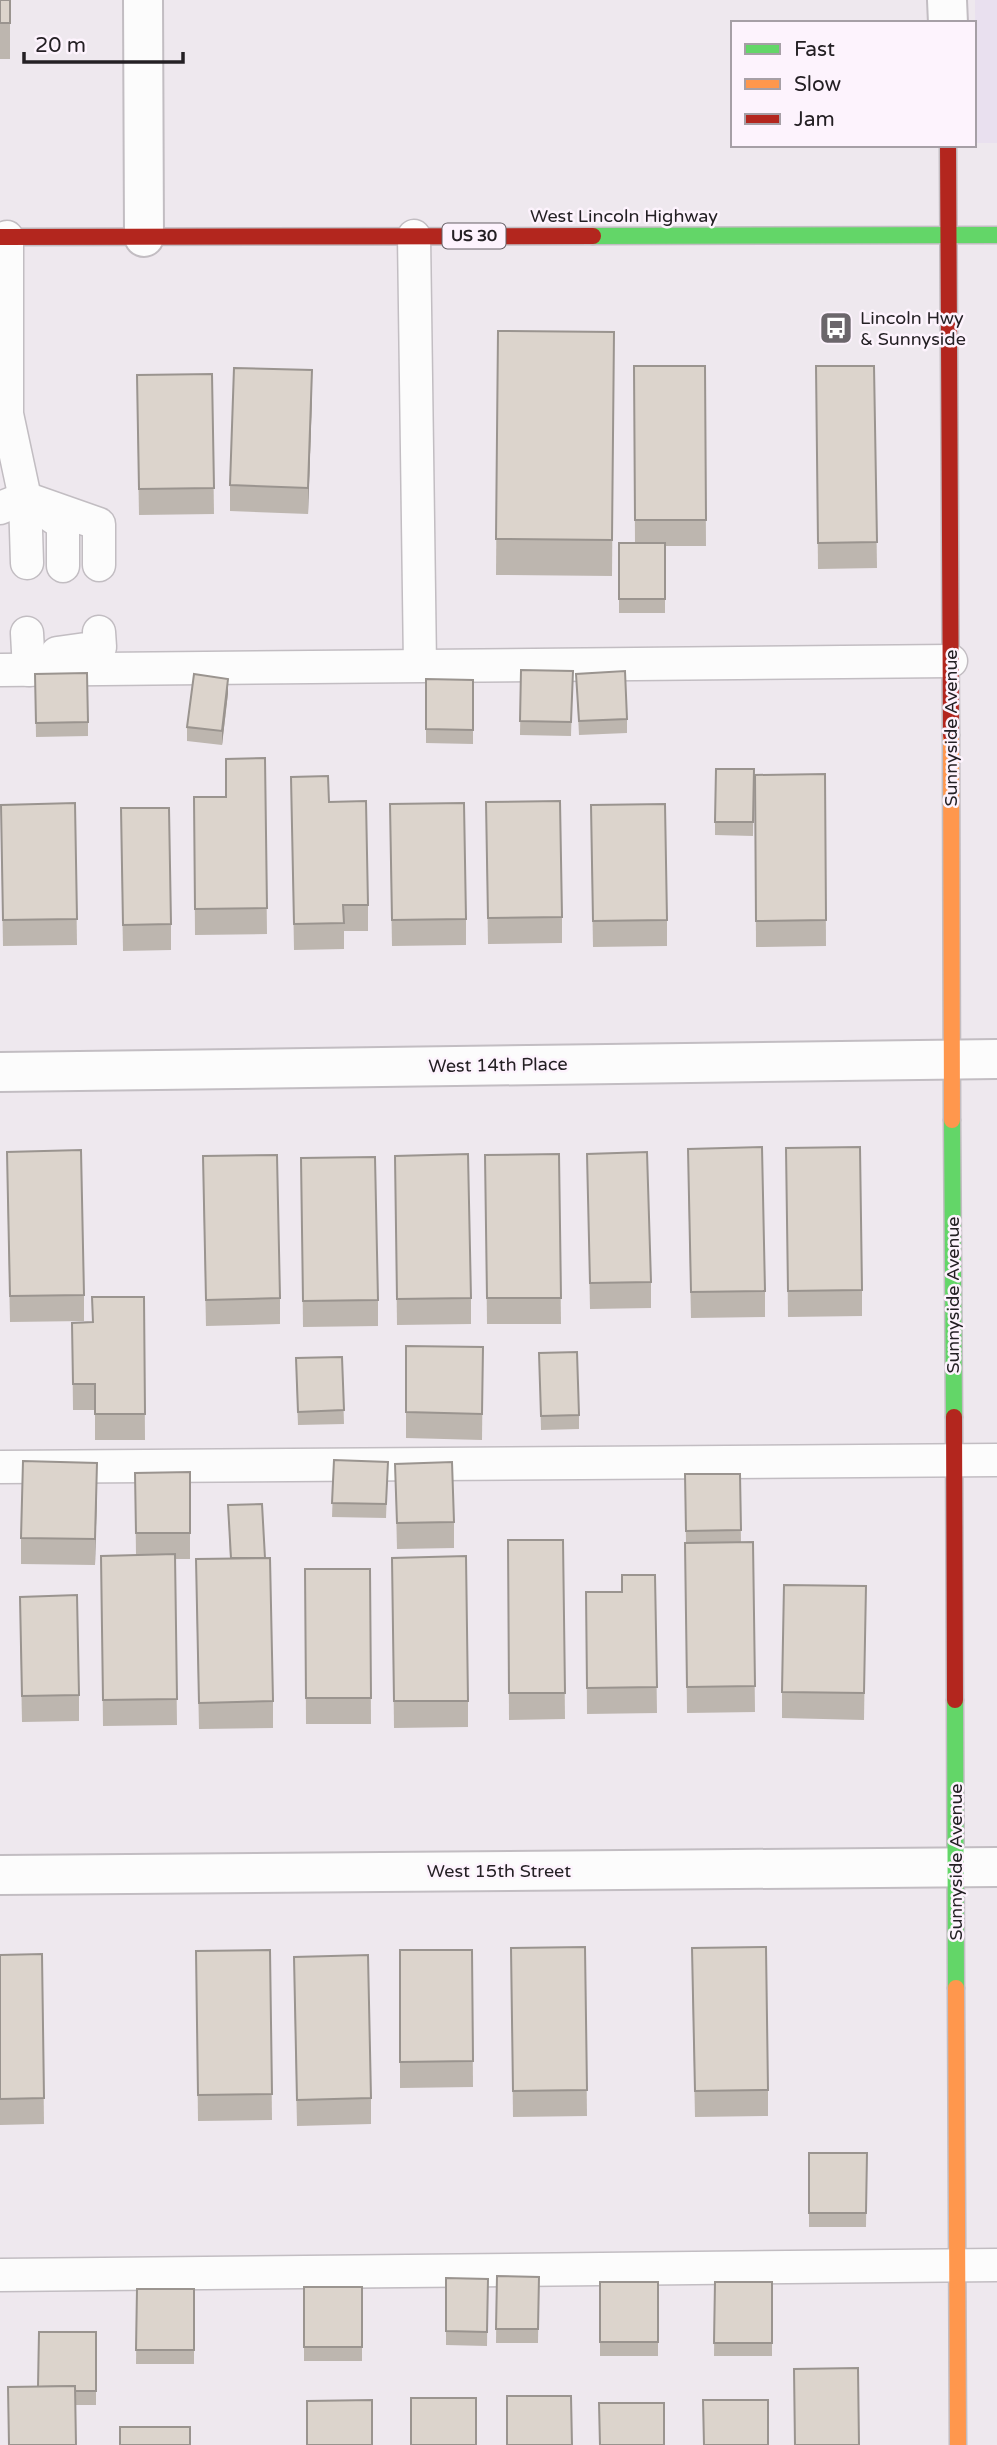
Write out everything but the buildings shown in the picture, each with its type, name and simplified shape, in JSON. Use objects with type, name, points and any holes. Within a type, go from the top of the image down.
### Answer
[{"type":"street","points":[[143,0],[144,237]]},
{"type":"street","points":[[947,0],[948,21]]},
{"type":"street","name":"Sunnyside Avenue","points":[[948,147],[958,2445]]},
{"type":"street","name":"West Lincoln Highway","points":[[4,237],[997,235]]},
{"type":"street","name":"West 14th Place","points":[[0,1072],[997,1059]]},
{"type":"street","name":"West 15th Street","points":[[0,1875],[997,1867]]},
{"type":"lane","points":[[414,236],[420,665]]},
{"type":"lane","points":[[4,237],[4,414],[13,503],[27,564]]},
{"type":"lane","points":[[0,517],[13,503]]},
{"type":"lane","points":[[13,503],[99,524],[99,565]]},
{"type":"lane","points":[[13,503],[63,524],[63,566]]},
{"type":"lane","points":[[14,655],[63,642],[63,632]]},
{"type":"lane","points":[[14,655],[100,647],[99,632]]},
{"type":"lane","points":[[14,655],[420,665],[951,661]]},
{"type":"lane","points":[[0,1467],[997,1460]]},
{"type":"lane","points":[[0,2275],[997,2265]]},
{"type":"shaded area","points":[[975,0],[997,0],[997,143],[976,143]]},
{"type":"traffic: fast","points":[[593,236],[997,235]]},
{"type":"traffic: fast","points":[[952,1120],[954,1417]]},
{"type":"traffic: fast","points":[[955,1700],[956,1988]]},
{"type":"traffic: slow","points":[[951,735],[952,1120]]},
{"type":"traffic: slow","points":[[956,1988],[958,2445]]},
{"type":"traffic: jam","points":[[948,147],[951,735]]},
{"type":"traffic: jam","points":[[0,237],[593,236]]},
{"type":"traffic: jam","points":[[954,1417],[955,1700]]},
{"type":"place","name":"Lincoln Hwy & Sunnyside","points":[[836,328]]}]
